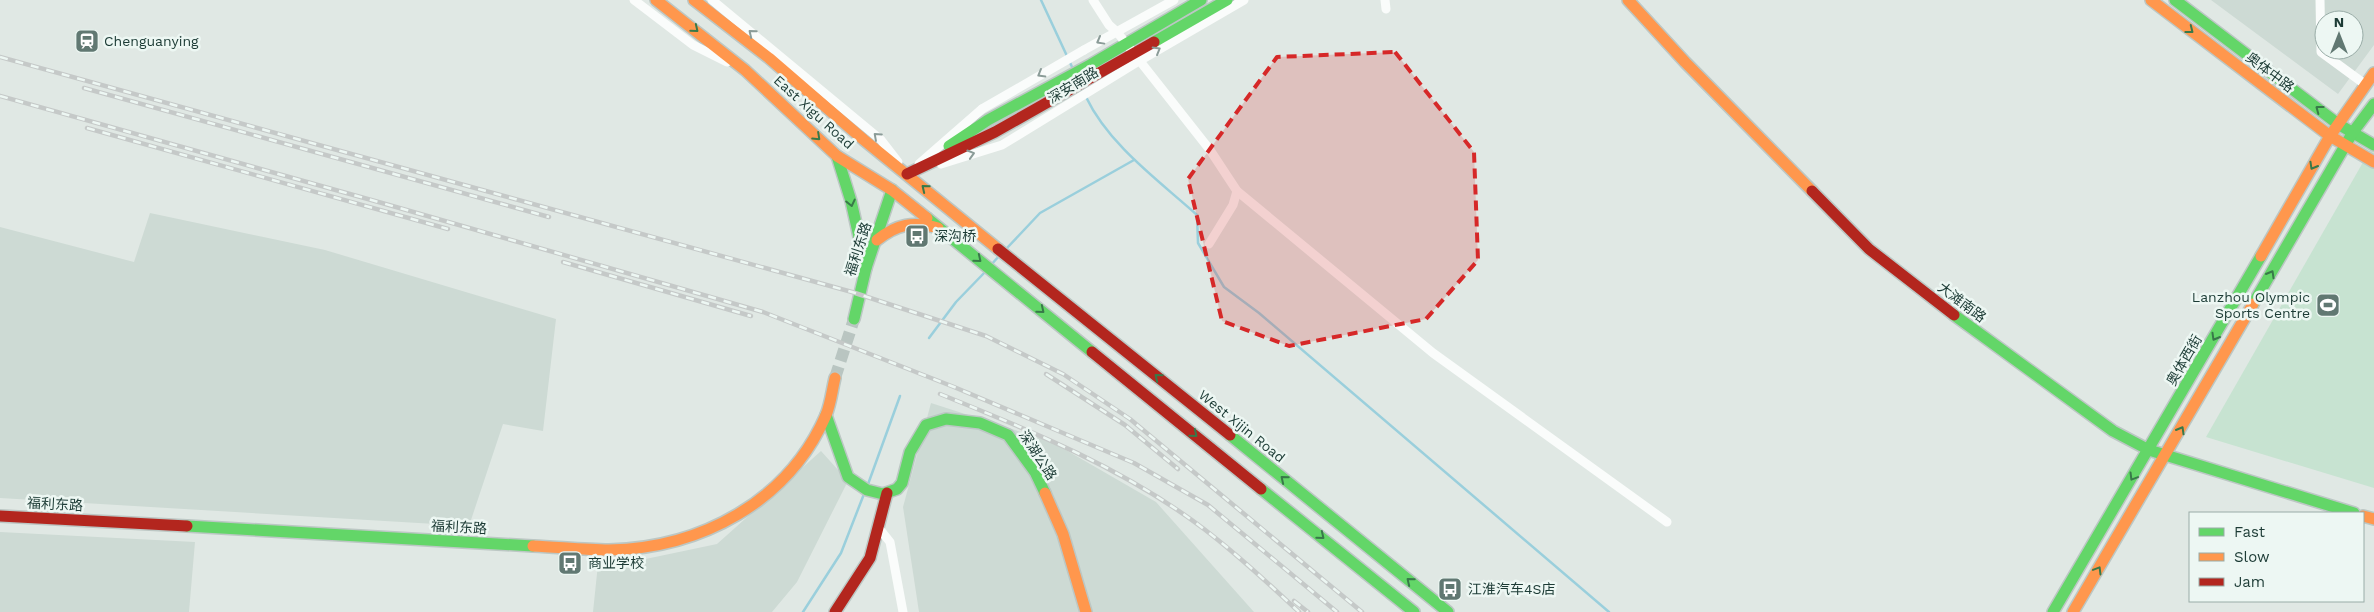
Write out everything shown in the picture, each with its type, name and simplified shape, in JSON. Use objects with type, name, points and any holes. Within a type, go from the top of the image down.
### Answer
[{"type":"main road","name":"East Xigu Road","points":[[656,0],[745,70],[837,156],[892,190],[953,238],[1414,612]]},
{"type":"main road","name":"East Xigu Road","points":[[694,0],[769,58],[1017,263]]},
{"type":"main road","name":"深安南路","points":[[1133,53],[1201,0]]},
{"type":"main road","name":"深安南路","points":[[907,174],[995,132],[1227,0]]},
{"type":"main road","name":"大滩南路","points":[[1628,0],[1685,62],[1869,249],[1978,333],[2114,432],[2149,450],[2166,456],[2351,512]]},
{"type":"main road","name":"奥体中路","points":[[2151,0],[2330,136],[2374,162]]},
{"type":"main road","name":"奥体中路","points":[[2175,0],[2338,124],[2374,145]]},
{"type":"main road","name":"奥体西街","points":[[2053,612],[2330,136],[2374,73]]},
{"type":"main road","name":"深安南路","points":[[907,174],[988,120],[1096,75]]},
{"type":"main road","points":[[2073,612],[2166,456],[2353,132],[2374,104]]},
{"type":"main road","points":[[837,156],[851,201],[866,268]]},
{"type":"main road","points":[[892,190],[907,174]]},
{"type":"main road","name":"福利东路","points":[[854,319],[866,268],[877,240],[892,190]]},
{"type":"main road","points":[[877,240],[890,230],[905,224],[922,223],[938,228]]},
{"type":"main road","name":"West Xijin Road","points":[[1017,263],[1448,612]]},
{"type":"main road","name":"福利东路","points":[[0,516],[609,550],[657,546],[696,536],[728,522],[766,495],[797,462],[826,415],[835,378]]},
{"type":"main road","points":[[826,415],[848,477],[853,484],[872,493],[887,493],[870,558],[835,612]]},
{"type":"main road","name":"深湖公路","points":[[887,493],[896,490],[902,482],[911,450],[926,425],[946,419],[980,423],[1008,435],[1035,472],[1063,534],[1086,612]]},
{"type":"street","points":[[634,0],[693,45],[745,70]]},
{"type":"street","points":[[712,0],[881,140],[907,174]]},
{"type":"street","points":[[1093,0],[1109,25],[1117,32],[1210,150],[1237,191],[1433,353],[1667,522]]},
{"type":"street","name":"深安南路","points":[[907,174],[982,109],[1174,0]]},
{"type":"street","name":"深安南路","points":[[1133,53],[1244,0]]},
{"type":"street","points":[[2320,0],[2321,52],[2366,85]]},
{"type":"street","name":"深安南路","points":[[907,174],[1002,145],[1096,75]]},
{"type":"street","points":[[1209,244],[1233,205],[1237,191]]},
{"type":"street","points":[[878,527],[890,542],[903,612]]},
{"type":"highlighted area","points":[[1395,52],[1474,152],[1478,260],[1426,319],[1289,346],[1222,321],[1188,179],[1277,57]]},
{"type":"shaded area","points":[[2211,0],[2374,0],[2374,45],[2364,59],[2364,10],[2314,10],[2314,60],[2363,60],[2338,94]]},
{"type":"shaded area","points":[[150,213],[325,250],[556,319],[543,431],[503,424],[469,526],[0,498],[0,227],[134,262]]},
{"type":"shaded area","points":[[931,403],[1052,442],[1156,502],[1254,612],[919,612],[903,507]]},
{"type":"shaded area","points":[[821,451],[848,481],[797,582],[772,612],[593,612],[598,564],[617,565],[717,544]]},
{"type":"shaded area","points":[[0,532],[195,542],[189,612],[0,612]]},
{"type":"green space","name":"Lanzhou Olympic Sports Centre","points":[[2374,143],[2374,488],[2206,437]]},
{"type":"waterway","points":[[1041,0],[1073,69]]},
{"type":"waterway","points":[[1086,97],[1108,131],[1121,146],[1197,215],[1198,243],[1224,287],[1259,313],[1609,612]]},
{"type":"waterway","points":[[1007,248],[1040,213],[1134,160]]},
{"type":"waterway","points":[[991,265],[999,256]]},
{"type":"waterway","points":[[929,338],[956,302],[986,271]]},
{"type":"waterway","points":[[867,487],[900,396]]},
{"type":"waterway","points":[[803,612],[841,553],[864,494]]},
{"type":"tunnel","points":[[835,378],[854,319]]},
{"type":"railway","points":[[0,57],[852,292],[986,336],[1063,374],[1130,419],[1362,612]]},
{"type":"railway","points":[[84,88],[549,217]]},
{"type":"railway","points":[[0,96],[763,312],[954,387],[1134,463],[1208,505],[1337,612]]},
{"type":"railway","points":[[87,128],[448,229]]},
{"type":"railway","points":[[563,262],[751,316]]},
{"type":"railway","points":[[1046,374],[1125,425],[1178,469]]},
{"type":"railway","points":[[940,394],[1009,422],[1077,453],[1174,507],[1253,569],[1299,612]]},
{"type":"railway","points":[[1294,601],[1308,612]]},
{"type":"traffic: fast","points":[[949,146],[988,120],[1090,65],[1201,0]]},
{"type":"traffic: fast","points":[[1154,42],[1227,0]]},
{"type":"traffic: fast","points":[[2175,0],[2338,124],[2374,145]]},
{"type":"traffic: fast","points":[[2253,304],[2353,132],[2374,104]]},
{"type":"traffic: fast","points":[[837,156],[851,201],[866,268]]},
{"type":"traffic: fast","points":[[854,319],[866,268],[892,190]]},
{"type":"traffic: fast","points":[[927,218],[1092,352]]},
{"type":"traffic: fast","points":[[2053,612],[2261,256]]},
{"type":"traffic: fast","points":[[1954,315],[2113,431],[2149,450],[2351,512]]},
{"type":"traffic: fast","points":[[826,415],[848,477],[867,490],[883,494],[897,489],[902,483],[910,452],[926,425],[946,419],[980,423],[1008,435],[1035,472],[1045,493]]},
{"type":"traffic: fast","points":[[1230,435],[1448,612]]},
{"type":"traffic: fast","points":[[1261,489],[1414,612]]},
{"type":"traffic: fast","points":[[187,526],[533,546]]},
{"type":"traffic: slow","points":[[656,0],[745,70],[837,156],[892,190],[927,218]]},
{"type":"traffic: slow","points":[[694,0],[769,58],[864,140],[998,249]]},
{"type":"traffic: slow","points":[[1628,0],[1685,62],[1812,191]]},
{"type":"traffic: slow","points":[[2151,0],[2330,136],[2374,162]]},
{"type":"traffic: slow","points":[[2261,256],[2330,136],[2374,73]]},
{"type":"traffic: slow","points":[[877,240],[891,230],[906,225],[938,228]]},
{"type":"traffic: slow","points":[[2073,612],[2253,304]]},
{"type":"traffic: slow","points":[[533,546],[590,550],[643,547],[676,540],[708,529],[738,514],[765,495],[789,473],[810,446],[826,415],[835,378]]},
{"type":"traffic: slow","points":[[1045,493],[1063,534],[1086,612]]},
{"type":"traffic: slow","points":[[2364,516],[2374,519]]},
{"type":"traffic: jam","points":[[907,174],[995,132],[1154,42]]},
{"type":"traffic: jam","points":[[1812,191],[1869,249],[1954,315]]},
{"type":"traffic: jam","points":[[998,249],[1230,435]]},
{"type":"traffic: jam","points":[[1092,352],[1261,489]]},
{"type":"traffic: jam","points":[[835,612],[870,558],[887,493]]},
{"type":"traffic: jam","points":[[0,516],[187,526]]},
{"type":"place","name":"Chenguanying","points":[[87,41]]},
{"type":"place","name":"深沟桥","points":[[917,236]]},
{"type":"place","name":"Lanzhou Olympic Sports Centre","points":[[2328,305]]},
{"type":"place","name":"商业学校","points":[[570,563]]},
{"type":"place","name":"江淮汽车4S店","points":[[1450,589]]}]
